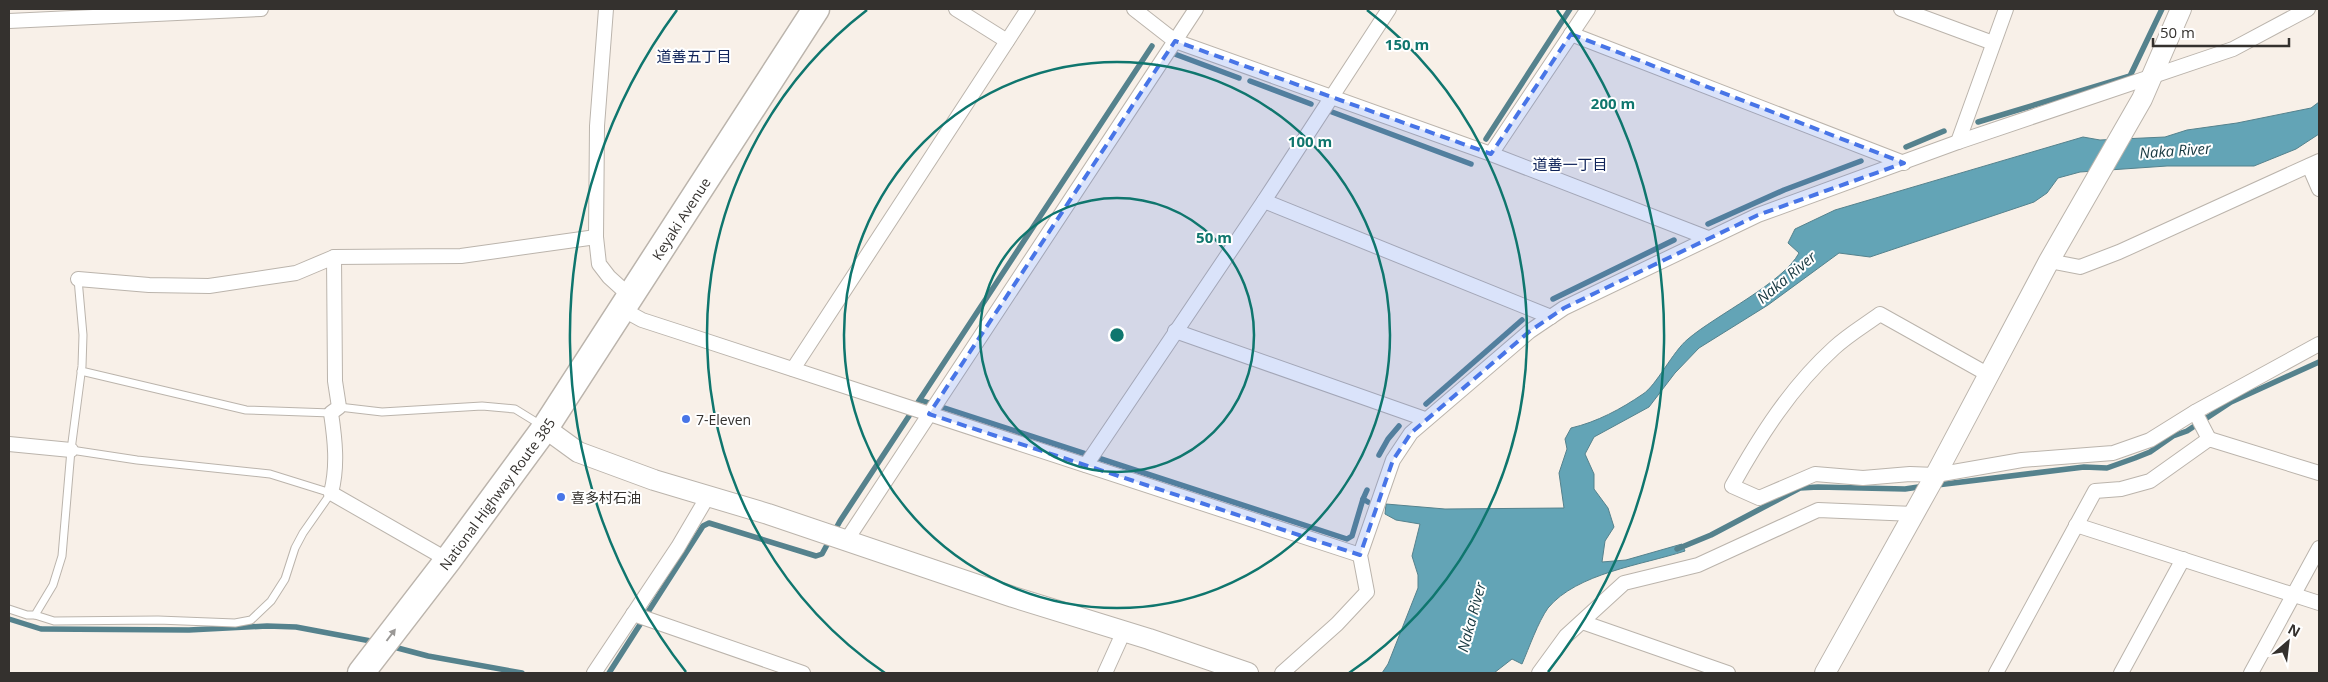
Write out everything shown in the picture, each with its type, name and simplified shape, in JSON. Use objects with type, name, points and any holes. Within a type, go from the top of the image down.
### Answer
[{"type":"highway","name":"Keyaki Avenue","points":[[545,428],[816,9]]},
{"type":"highway","name":"National Highway Route 385","points":[[361,673],[448,560],[545,428]]},
{"type":"highway","name":"National Highway Route 385","points":[[383,673],[420,628],[463,568],[545,428]]},
{"type":"street","points":[[9,21],[52,14],[261,9]]},
{"type":"street","points":[[606,9],[597,126],[596,237],[599,264],[627,303],[642,320],[1360,555]]},
{"type":"street","points":[[956,9],[1007,41]]},
{"type":"street","points":[[793,368],[1028,9]]},
{"type":"street","points":[[1134,9],[1175,41],[1491,154],[1708,238]]},
{"type":"street","points":[[846,541],[1196,9]]},
{"type":"street","points":[[1086,466],[1264,201],[1389,9]]},
{"type":"street","points":[[1491,154],[1588,9]]},
{"type":"street","points":[[1900,9],[1993,43]]},
{"type":"street","points":[[1958,142],[2006,9]]},
{"type":"street","points":[[1825,673],[1936,475],[2054,253],[2142,100],[2181,9]]},
{"type":"street","points":[[1282,673],[1337,624],[1367,592],[1360,555],[1393,460],[1411,434],[1530,330],[1564,308],[1758,215],[1958,142],[2233,49],[2308,9]]},
{"type":"street","points":[[1571,34],[1694,84],[1904,163]]},
{"type":"street","points":[[2054,253],[2080,267],[2119,252],[2314,163],[2319,189]]},
{"type":"street","points":[[1264,201],[1551,317]]},
{"type":"street","points":[[78,280],[149,285],[209,286],[296,273],[334,257],[461,256],[596,237]]},
{"type":"street","points":[[334,257],[336,445],[331,493],[448,560]]},
{"type":"street","points":[[1989,375],[1880,314],[1834,348],[1790,397],[1757,440],[1732,486],[1759,498],[1815,474],[1864,478],[1910,474],[1936,475],[2022,460],[2113,453],[2150,440],[2195,412],[2319,344]]},
{"type":"street","points":[[1175,331],[1426,419]]},
{"type":"street","points":[[2195,412],[2209,439],[2319,473]]},
{"type":"street","points":[[545,428],[578,452],[654,480],[846,541],[1012,597],[1124,631],[1248,673]]},
{"type":"street","points":[[1996,673],[2094,491],[2121,489],[2150,481],[2209,439]]},
{"type":"street","points":[[9,444],[71,450]]},
{"type":"street","points":[[594,673],[678,547],[708,496]]},
{"type":"street","points":[[1539,673],[1566,636],[1624,583],[1698,565],[1818,510],[1918,506]]},
{"type":"street","points":[[2076,525],[2319,603]]},
{"type":"street","points":[[2251,673],[2319,548]]},
{"type":"street","points":[[2121,673],[2183,560]]},
{"type":"street","points":[[634,614],[803,673]]},
{"type":"street","points":[[1582,622],[1728,673]]},
{"type":"street","points":[[1105,673],[1124,631]]},
{"type":"lane","points":[[35,615],[53,585],[62,556],[71,450],[81,372],[83,335],[78,280]]},
{"type":"lane","points":[[81,372],[246,410],[382,412],[482,406],[515,409],[545,428]]},
{"type":"lane","points":[[9,610],[54,621],[158,620],[235,623],[251,620],[271,601],[285,579],[295,548],[303,533],[331,493],[270,474],[137,460],[71,450]]},
{"type":"highlighted area","points":[[1571,34],[1904,163],[1758,215],[1564,308],[1530,331],[1411,433],[1393,460],[1360,555],[929,414],[1175,41],[1491,154]]},
{"type":"water","name":"Naka River","points":[[2319,102],[2319,134],[2296,149],[2254,166],[2167,166],[2080,172],[2058,178],[2047,193],[2034,202],[1870,257],[1839,253],[1768,305],[1699,348],[1675,373],[1649,407],[1594,437],[1585,454],[1594,474],[1594,489],[1608,508],[1614,527],[1605,541],[1602,562],[1626,560],[1682,544],[1685,551],[1593,578],[1560,596],[1544,614],[1522,664],[1512,659],[1494,673],[1382,673],[1388,664],[1418,588],[1418,575],[1412,556],[1420,524],[1396,520],[1385,514],[1386,504],[1445,509],[1564,508],[1559,473],[1567,449],[1565,439],[1571,428],[1608,414],[1643,394],[1653,384],[1682,344],[1779,276],[1799,253],[1788,243],[1795,229],[1835,210],[2083,137],[2100,140],[2165,137],[2187,130],[2237,123],[2311,108]]},
{"type":"waterway","points":[[1486,139],[1570,9]]},
{"type":"waterway","points":[[1978,122],[2130,76],[2162,9]]},
{"type":"waterway","points":[[609,673],[703,526],[709,523],[816,556],[822,554],[840,521],[1152,46]]},
{"type":"waterway","points":[[1172,53],[1239,78]]},
{"type":"waterway","points":[[1250,81],[1311,104]]},
{"type":"waterway","points":[[1332,112],[1471,164]]},
{"type":"waterway","points":[[1906,147],[1944,131]]},
{"type":"waterway","points":[[1708,224],[1784,190],[1861,161]]},
{"type":"waterway","points":[[1553,299],[1674,240]]},
{"type":"waterway","points":[[1426,404],[1522,320]]},
{"type":"waterway","points":[[1937,485],[2084,467],[2107,468],[2150,452],[2173,436],[2187,431],[2231,402],[2319,362]]},
{"type":"waterway","points":[[920,400],[1347,539],[1352,536],[1363,499],[1368,502]]},
{"type":"waterway","points":[[1379,455],[1388,439],[1399,426]]},
{"type":"waterway","points":[[1677,549],[1711,535],[1800,488],[1905,489],[1925,486]]},
{"type":"waterway","points":[[1363,499],[1367,490]]},
{"type":"waterway","points":[[9,619],[41,629],[189,630],[267,626],[296,627],[376,642]]},
{"type":"waterway","points":[[390,646],[428,656],[522,673]]},
{"type":"place","name":"7-Eleven","points":[[686,419]]},
{"type":"place","name":"喜多村石油","points":[[561,497]]},
{"type":"district","name":"道善五丁目","points":[[694,56]]},
{"type":"district","name":"道善一丁目","points":[[1570,164]]}]
